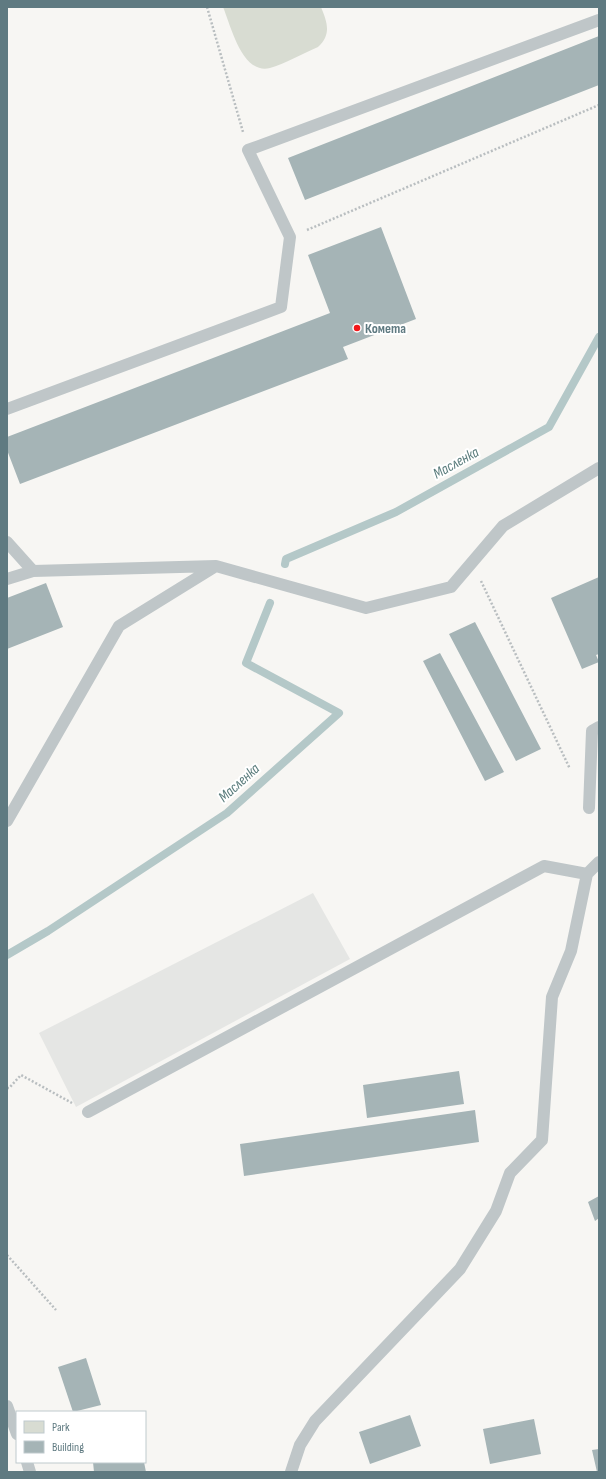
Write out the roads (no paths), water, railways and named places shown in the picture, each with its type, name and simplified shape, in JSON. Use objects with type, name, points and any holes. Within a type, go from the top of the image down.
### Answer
[{"type":"lane","points":[[7,409],[281,307],[290,237],[248,150],[599,20]]},
{"type":"lane","points":[[7,579],[33,571],[216,566],[366,608],[451,587],[503,526],[599,468]]},
{"type":"lane","points":[[7,542],[33,571]]},
{"type":"lane","points":[[7,821],[119,626],[216,566]]},
{"type":"lane","points":[[589,808],[592,731],[599,727]]},
{"type":"lane","points":[[291,1472],[300,1445],[315,1421],[460,1270],[496,1211],[510,1173],[542,1140],[552,997],[571,950],[587,874],[599,862]]},
{"type":"lane","points":[[88,1112],[544,866],[587,874]]},
{"type":"lane","points":[[7,1406],[16,1431]]},
{"type":"waterway","name":"Масленка","points":[[285,564],[286,559],[396,512],[549,427],[599,337]]},
{"type":"waterway","name":"Масленка","points":[[7,955],[48,931],[227,813],[339,713],[246,663],[270,603]]},
{"type":"place","name":"Комета","points":[[357,328]]}]
